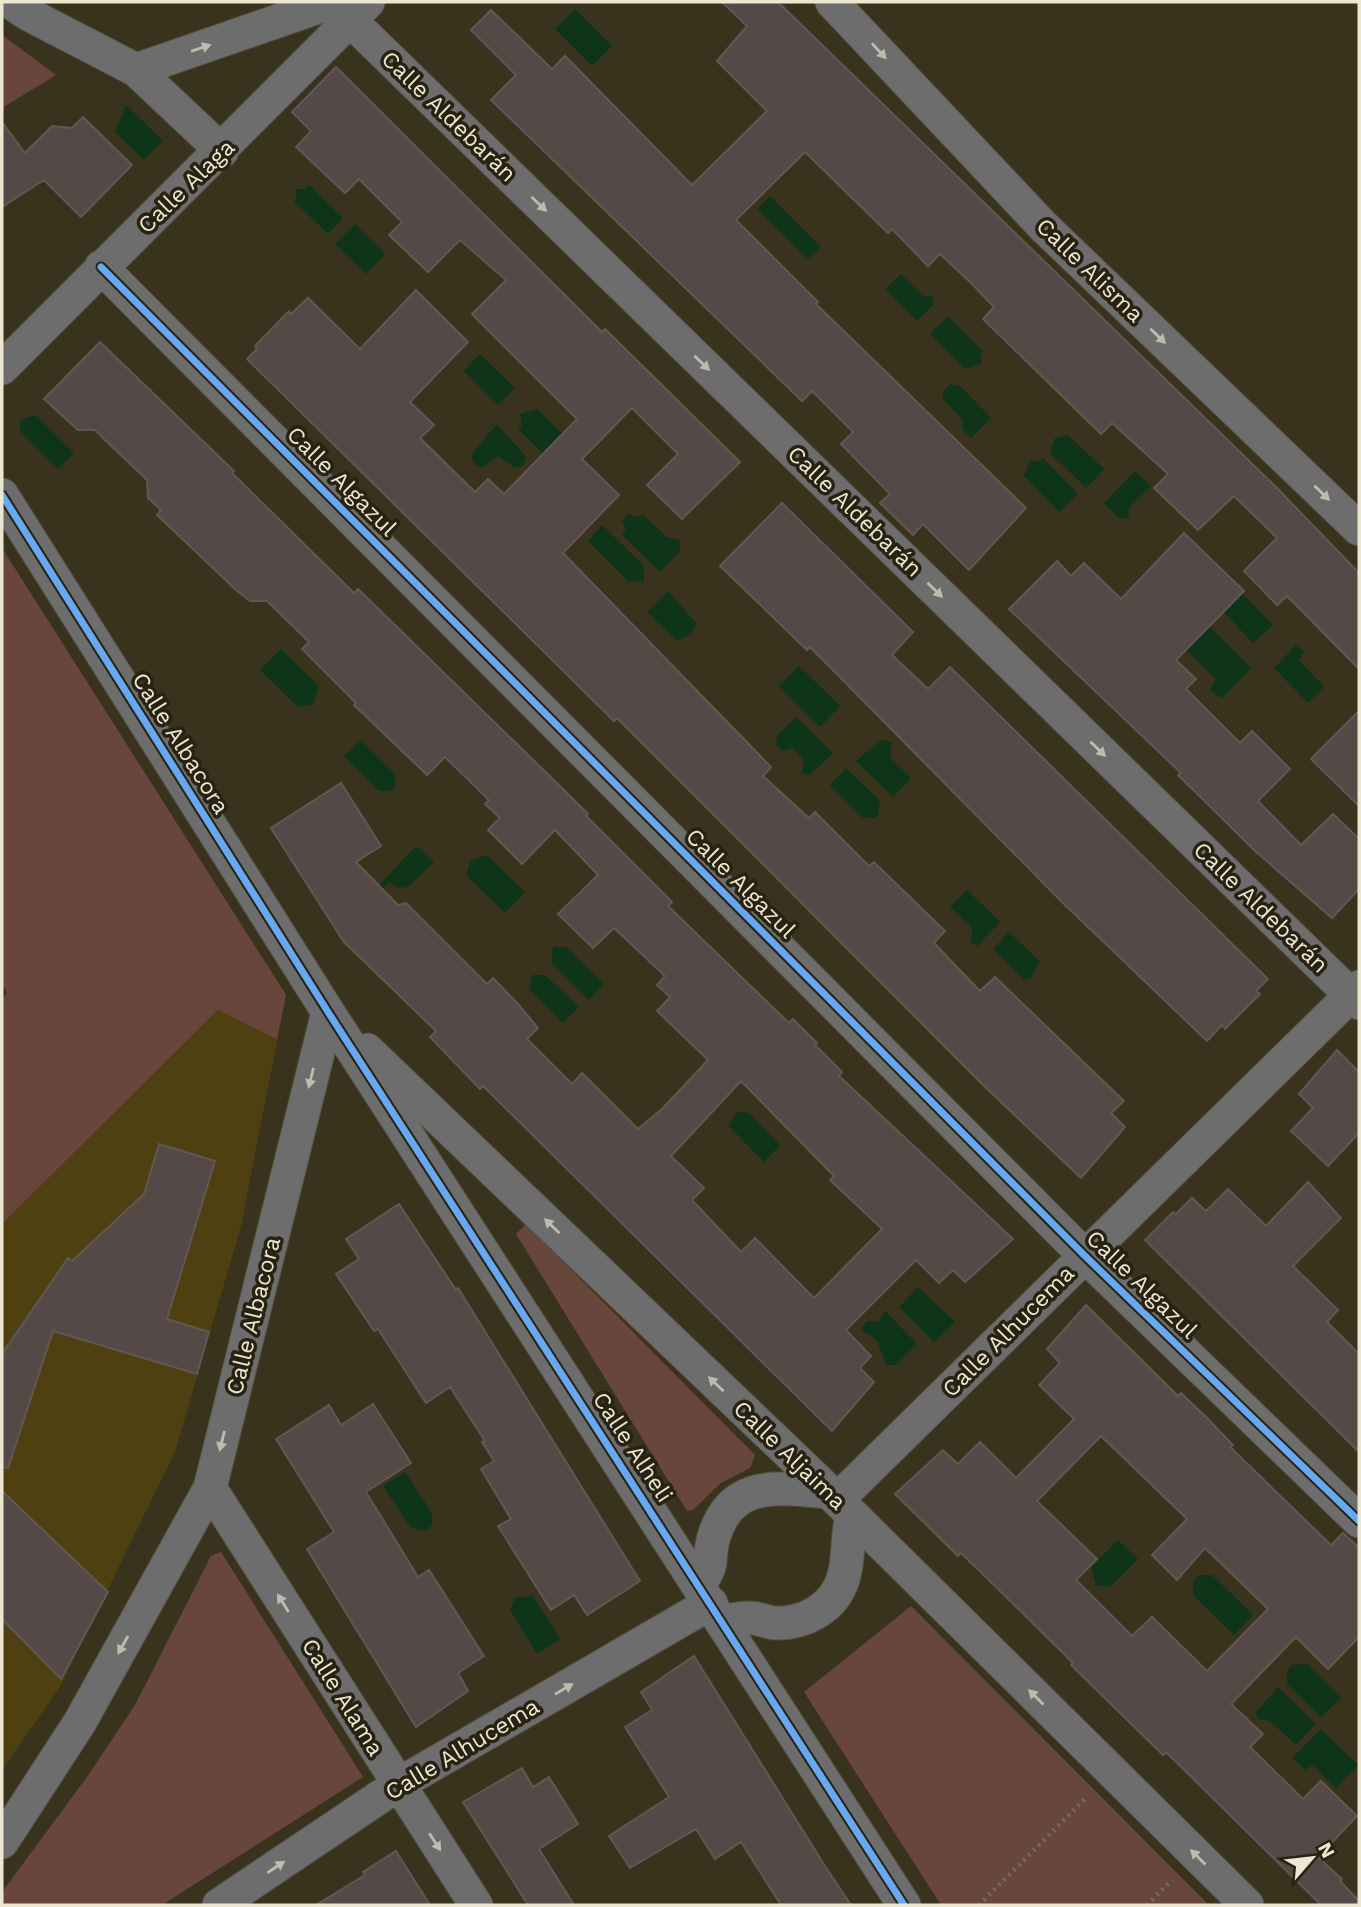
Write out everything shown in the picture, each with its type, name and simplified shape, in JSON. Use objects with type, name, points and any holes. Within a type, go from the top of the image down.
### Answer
[{"type":"street","points":[[10,2],[28,15],[136,70],[222,151]]},
{"type":"street","name":"Calle Alisma","points":[[832,2],[1044,226],[1359,529]]},
{"type":"street","points":[[136,70],[350,8]]},
{"type":"street","name":"Calle Alaga","points":[[2,368],[101,267],[222,151],[350,8]]},
{"type":"street","name":"Calle Aldebarán","points":[[350,8],[1357,995]]},
{"type":"street","name":"Calle Algazul","points":[[101,267],[1084,1255],[1359,1521]]},
{"type":"street","name":"Calle Albacora","points":[[2,495],[328,1012],[210,1488],[80,1722],[2,1842]]},
{"type":"street","name":"Calle Alhucema","points":[[839,1503],[1084,1255],[1357,995]]},
{"type":"street","name":"Calle Aljaima","points":[[328,1012],[839,1503],[1247,1905]]},
{"type":"street","name":"Calle Alheli","points":[[328,1012],[904,1905]]},
{"type":"street","points":[[778,1486],[839,1503],[848,1560],[843,1581],[831,1600],[815,1614],[795,1622],[772,1623],[711,1603],[712,1543],[720,1521],[735,1503],[755,1491],[778,1486]]},
{"type":"street","name":"Calle Alama","points":[[210,1488],[476,1905]]},
{"type":"street","name":"Calle Alhucema","points":[[219,1905],[398,1784],[711,1603]]},
{"type":"path","points":[[979,1905],[1092,1792]]},
{"type":"path","points":[[1147,1905],[1177,1875]]},
{"type":"shaded area","points":[[575,9],[612,46],[592,66],[555,29]]},
{"type":"shaded area","points":[[2,35],[56,75],[2,108]]},
{"type":"shaded area","points":[[126,105],[163,141],[144,160],[115,132]]},
{"type":"shaded area","points":[[309,185],[343,218],[328,234],[294,201],[297,197],[295,189],[305,189]]},
{"type":"shaded area","points":[[770,196],[821,247],[808,259],[757,209]]},
{"type":"shaded area","points":[[355,224],[385,254],[366,274],[335,244]]},
{"type":"shaded area","points":[[901,274],[923,296],[932,296],[934,304],[917,321],[885,289]]},
{"type":"shaded area","points":[[948,316],[983,351],[980,355],[982,363],[965,369],[930,334]]},
{"type":"shaded area","points":[[480,354],[515,388],[498,405],[464,371]]},
{"type":"shaded area","points":[[950,384],[960,386],[991,418],[971,438],[962,429],[962,419],[943,399],[943,392]]},
{"type":"shaded area","points":[[537,409],[573,444],[554,464],[518,429],[522,425],[520,414]]},
{"type":"shaded area","points":[[36,415],[74,453],[58,469],[20,431],[20,420]]},
{"type":"shaded area","points":[[497,424],[527,458],[522,466],[515,468],[499,456],[481,468],[474,464],[471,455]]},
{"type":"shaded area","points":[[1068,435],[1104,469],[1086,488],[1050,453],[1055,438]]},
{"type":"shaded area","points":[[1043,458],[1078,494],[1059,512],[1024,476],[1030,460],[1039,462]]},
{"type":"shaded area","points":[[1135,471],[1151,486],[1129,508],[1129,517],[1120,519],[1104,503]]},
{"type":"shaded area","points":[[627,514],[639,517],[642,514],[667,537],[680,540],[680,551],[660,572],[622,535],[626,531],[622,521]]},
{"type":"shaded area","points":[[602,525],[644,566],[644,581],[629,582],[588,541]]},
{"type":"shaded area","points":[[2,548],[286,995],[277,1039],[218,1010],[2,1224],[2,999],[7,993],[2,984]]},
{"type":"shaded area","points":[[1238,589],[1273,625],[1253,643],[1219,607]]},
{"type":"shaded area","points":[[668,591],[697,624],[691,634],[677,641],[647,612]]},
{"type":"shaded area","points":[[1209,626],[1251,668],[1222,698],[1210,690],[1216,679],[1186,650]]},
{"type":"shaded area","points":[[1296,645],[1304,652],[1299,660],[1324,687],[1308,703],[1274,668]]},
{"type":"shaded area","points":[[281,649],[319,686],[313,704],[298,707],[260,670]]},
{"type":"shaded area","points":[[799,666],[840,706],[820,727],[779,686]]},
{"type":"shaded area","points":[[796,717],[833,753],[810,775],[802,773],[804,760],[792,748],[782,751],[776,745],[777,736]]},
{"type":"shaded area","points":[[882,739],[892,743],[890,757],[911,778],[893,797],[856,761]]},
{"type":"shaded area","points":[[361,740],[395,774],[395,787],[389,791],[379,791],[344,756]]},
{"type":"shaded area","points":[[846,768],[880,801],[877,818],[863,818],[830,785]]},
{"type":"shaded area","points":[[416,846],[434,862],[408,887],[397,888],[389,882],[383,889],[379,885]]},
{"type":"shaded area","points":[[487,855],[525,892],[505,913],[466,875],[470,861]]},
{"type":"shaded area","points":[[967,890],[1000,922],[977,946],[971,942],[972,928],[950,907]]},
{"type":"shaded area","points":[[1009,932],[1040,962],[1031,978],[1024,980],[993,949]]},
{"type":"shaded area","points":[[553,947],[566,947],[604,984],[589,1000],[551,962]]},
{"type":"shaded area","points":[[266,962],[286,995],[241,1226],[175,1452],[60,1687],[2,1770],[2,1224]]},
{"type":"shaded area","points":[[532,975],[545,975],[579,1007],[563,1023],[529,989]]},
{"type":"shaded area","points":[[736,1112],[749,1113],[780,1145],[764,1162],[729,1126]]},
{"type":"shaded area","points":[[526,1224],[755,1455],[750,1468],[721,1483],[693,1510],[687,1511],[516,1234]]},
{"type":"shaded area","points":[[918,1287],[955,1322],[934,1342],[899,1307]]},
{"type":"shaded area","points":[[885,1311],[917,1344],[896,1365],[886,1365],[877,1340],[861,1329],[867,1321],[879,1321]]},
{"type":"shaded area","points":[[405,1472],[432,1513],[432,1525],[425,1531],[411,1528],[383,1486]]},
{"type":"shaded area","points":[[1118,1540],[1138,1559],[1110,1587],[1096,1585],[1091,1568]]},
{"type":"shaded area","points":[[221,1552],[363,1777],[162,1905],[2,1905],[2,1892],[87,1777],[135,1705],[211,1556]]},
{"type":"shaded area","points":[[1200,1575],[1212,1575],[1253,1615],[1234,1635],[1193,1595],[1193,1581]]},
{"type":"shaded area","points":[[533,1596],[560,1639],[537,1654],[510,1610],[515,1598]]},
{"type":"shaded area","points":[[911,1606],[1209,1905],[941,1905],[804,1692]]},
{"type":"shaded area","points":[[1307,1664],[1341,1698],[1321,1717],[1287,1684],[1287,1672],[1292,1665]]},
{"type":"shaded area","points":[[1278,1687],[1316,1724],[1296,1745],[1270,1721],[1258,1719],[1256,1712]]},
{"type":"shaded area","points":[[1321,1729],[1358,1765],[1336,1788],[1312,1765],[1306,1770],[1292,1758]]},
{"type":"building","points":[[722,2],[778,2],[1275,486],[1359,573],[1359,669],[1287,596],[1277,605],[1244,571],[1277,538],[1234,496],[1198,530],[1154,488],[1168,474],[1112,423],[1101,434],[983,319],[994,307],[971,283],[940,254],[928,266],[892,229],[888,233],[805,152],[736,220],[818,302],[816,304],[1026,508],[969,570],[923,524],[913,535],[880,503],[890,494],[841,444],[853,432],[812,391],[802,401],[491,100],[516,75],[471,30],[491,10],[552,69],[565,56],[692,185],[767,111],[717,61],[747,26]]},
{"type":"building","points":[[336,67],[602,332],[605,329],[740,462],[682,519],[647,485],[678,454],[632,408],[582,459],[619,495],[563,553],[771,767],[763,776],[809,818],[815,812],[869,866],[874,862],[945,931],[934,943],[980,991],[995,977],[1124,1101],[1111,1113],[1125,1127],[1081,1178],[984,1086],[617,718],[614,721],[247,359],[257,349],[255,346],[289,311],[291,314],[308,298],[360,349],[416,290],[468,342],[410,402],[434,425],[420,438],[475,492],[488,479],[504,494],[577,419],[472,314],[506,280],[460,240],[428,272],[389,235],[402,222],[359,179],[345,193],[296,147],[311,131],[292,112]]},
{"type":"building","points":[[83,117],[132,165],[81,217],[44,180],[2,207],[2,122],[25,153],[52,126],[72,128]]},
{"type":"building","points":[[100,342],[234,471],[232,473],[354,593],[358,589],[562,788],[588,814],[586,816],[672,902],[668,906],[789,1023],[793,1019],[817,1043],[815,1045],[842,1072],[839,1076],[1013,1239],[965,1282],[953,1270],[939,1283],[916,1260],[846,1330],[871,1356],[860,1368],[874,1382],[832,1431],[483,1086],[480,1089],[430,1037],[436,1031],[344,942],[271,828],[341,783],[381,846],[356,862],[398,905],[406,903],[487,984],[493,978],[538,1028],[527,1039],[572,1084],[582,1073],[638,1129],[663,1108],[708,1060],[657,1011],[670,997],[657,985],[665,976],[614,928],[593,948],[558,914],[598,875],[555,830],[522,864],[488,830],[500,818],[485,804],[489,800],[445,757],[427,775],[354,705],[356,703],[302,649],[309,642],[267,601],[250,601],[157,515],[161,510],[148,498],[147,480],[95,430],[78,430],[44,399]],"holes":[[[741,1081],[834,1176],[830,1180],[882,1229],[814,1298],[755,1238],[741,1252],[692,1200],[704,1188],[671,1156]]]},
{"type":"building","points":[[782,503],[913,632],[892,655],[928,689],[950,667],[1268,979],[1256,991],[1260,994],[1225,1029],[1222,1025],[1207,1041],[1063,903],[810,647],[807,650],[720,566]]},
{"type":"building","points":[[1184,533],[1244,591],[1176,660],[1196,679],[1186,689],[1240,743],[1252,731],[1290,769],[1258,801],[1301,845],[1333,814],[1359,839],[1359,889],[1332,918],[1255,851],[1178,775],[1181,773],[1009,609],[1057,561],[1071,576],[1084,563],[1121,599]]},
{"type":"building","points":[[1359,711],[1359,806],[1311,759]]},
{"type":"building","points":[[1337,1050],[1359,1072],[1359,1133],[1328,1166],[1291,1131],[1313,1108],[1299,1094]]},
{"type":"building","points":[[159,1144],[215,1161],[167,1319],[209,1332],[197,1374],[53,1331],[8,1468],[2,1467],[2,1354],[68,1258],[72,1261],[144,1194]]},
{"type":"building","points":[[1308,1182],[1341,1218],[1293,1266],[1338,1310],[1327,1322],[1359,1354],[1359,1452],[1145,1240],[1173,1212],[1176,1214],[1192,1198],[1206,1211],[1228,1189],[1266,1226]]},
{"type":"building","points":[[399,1204],[456,1290],[458,1288],[640,1581],[587,1615],[574,1595],[551,1610],[498,1526],[511,1519],[481,1469],[494,1461],[482,1442],[485,1441],[450,1387],[426,1403],[378,1329],[374,1331],[336,1274],[359,1259],[346,1239]]},
{"type":"building","points":[[1086,1305],[1178,1396],[1181,1393],[1208,1419],[1233,1445],[1230,1447],[1331,1545],[1343,1533],[1359,1548],[1359,1637],[1328,1669],[1296,1637],[1231,1704],[1263,1734],[1250,1747],[1303,1799],[1321,1781],[1357,1816],[1318,1857],[1342,1879],[1340,1881],[1359,1901],[1359,1905],[1321,1905],[1166,1752],[1163,1755],[961,1553],[958,1556],[895,1494],[943,1450],[958,1464],[980,1442],[1016,1478],[1074,1419],[1039,1385],[1060,1363],[1047,1349]],"holes":[[[1101,1436],[1187,1519],[1152,1555],[1177,1580],[1205,1548],[1268,1609],[1207,1671],[1152,1617],[1132,1636],[1076,1580],[1097,1559],[1037,1501]]]},
{"type":"building","points":[[373,1404],[411,1463],[366,1492],[418,1577],[429,1570],[484,1656],[458,1673],[468,1691],[416,1727],[307,1549],[334,1532],[276,1439],[329,1405],[341,1425]]},
{"type":"building","points":[[2,1491],[108,1592],[61,1679],[2,1619]]},
{"type":"building","points":[[694,1656],[851,1905],[781,1905],[741,1842],[715,1859],[696,1829],[630,1868],[609,1836],[669,1797],[625,1727],[652,1710],[641,1692]]},
{"type":"building","points":[[522,1768],[533,1787],[549,1777],[578,1824],[539,1849],[574,1905],[528,1905],[463,1802]]},
{"type":"building","points":[[396,1851],[430,1905],[316,1905],[365,1875],[363,1872]]},
{"type":"cycle path","points":[[101,267],[1084,1255],[1359,1521]]},
{"type":"cycle path","points":[[2,495],[328,1012],[904,1905]]}]
